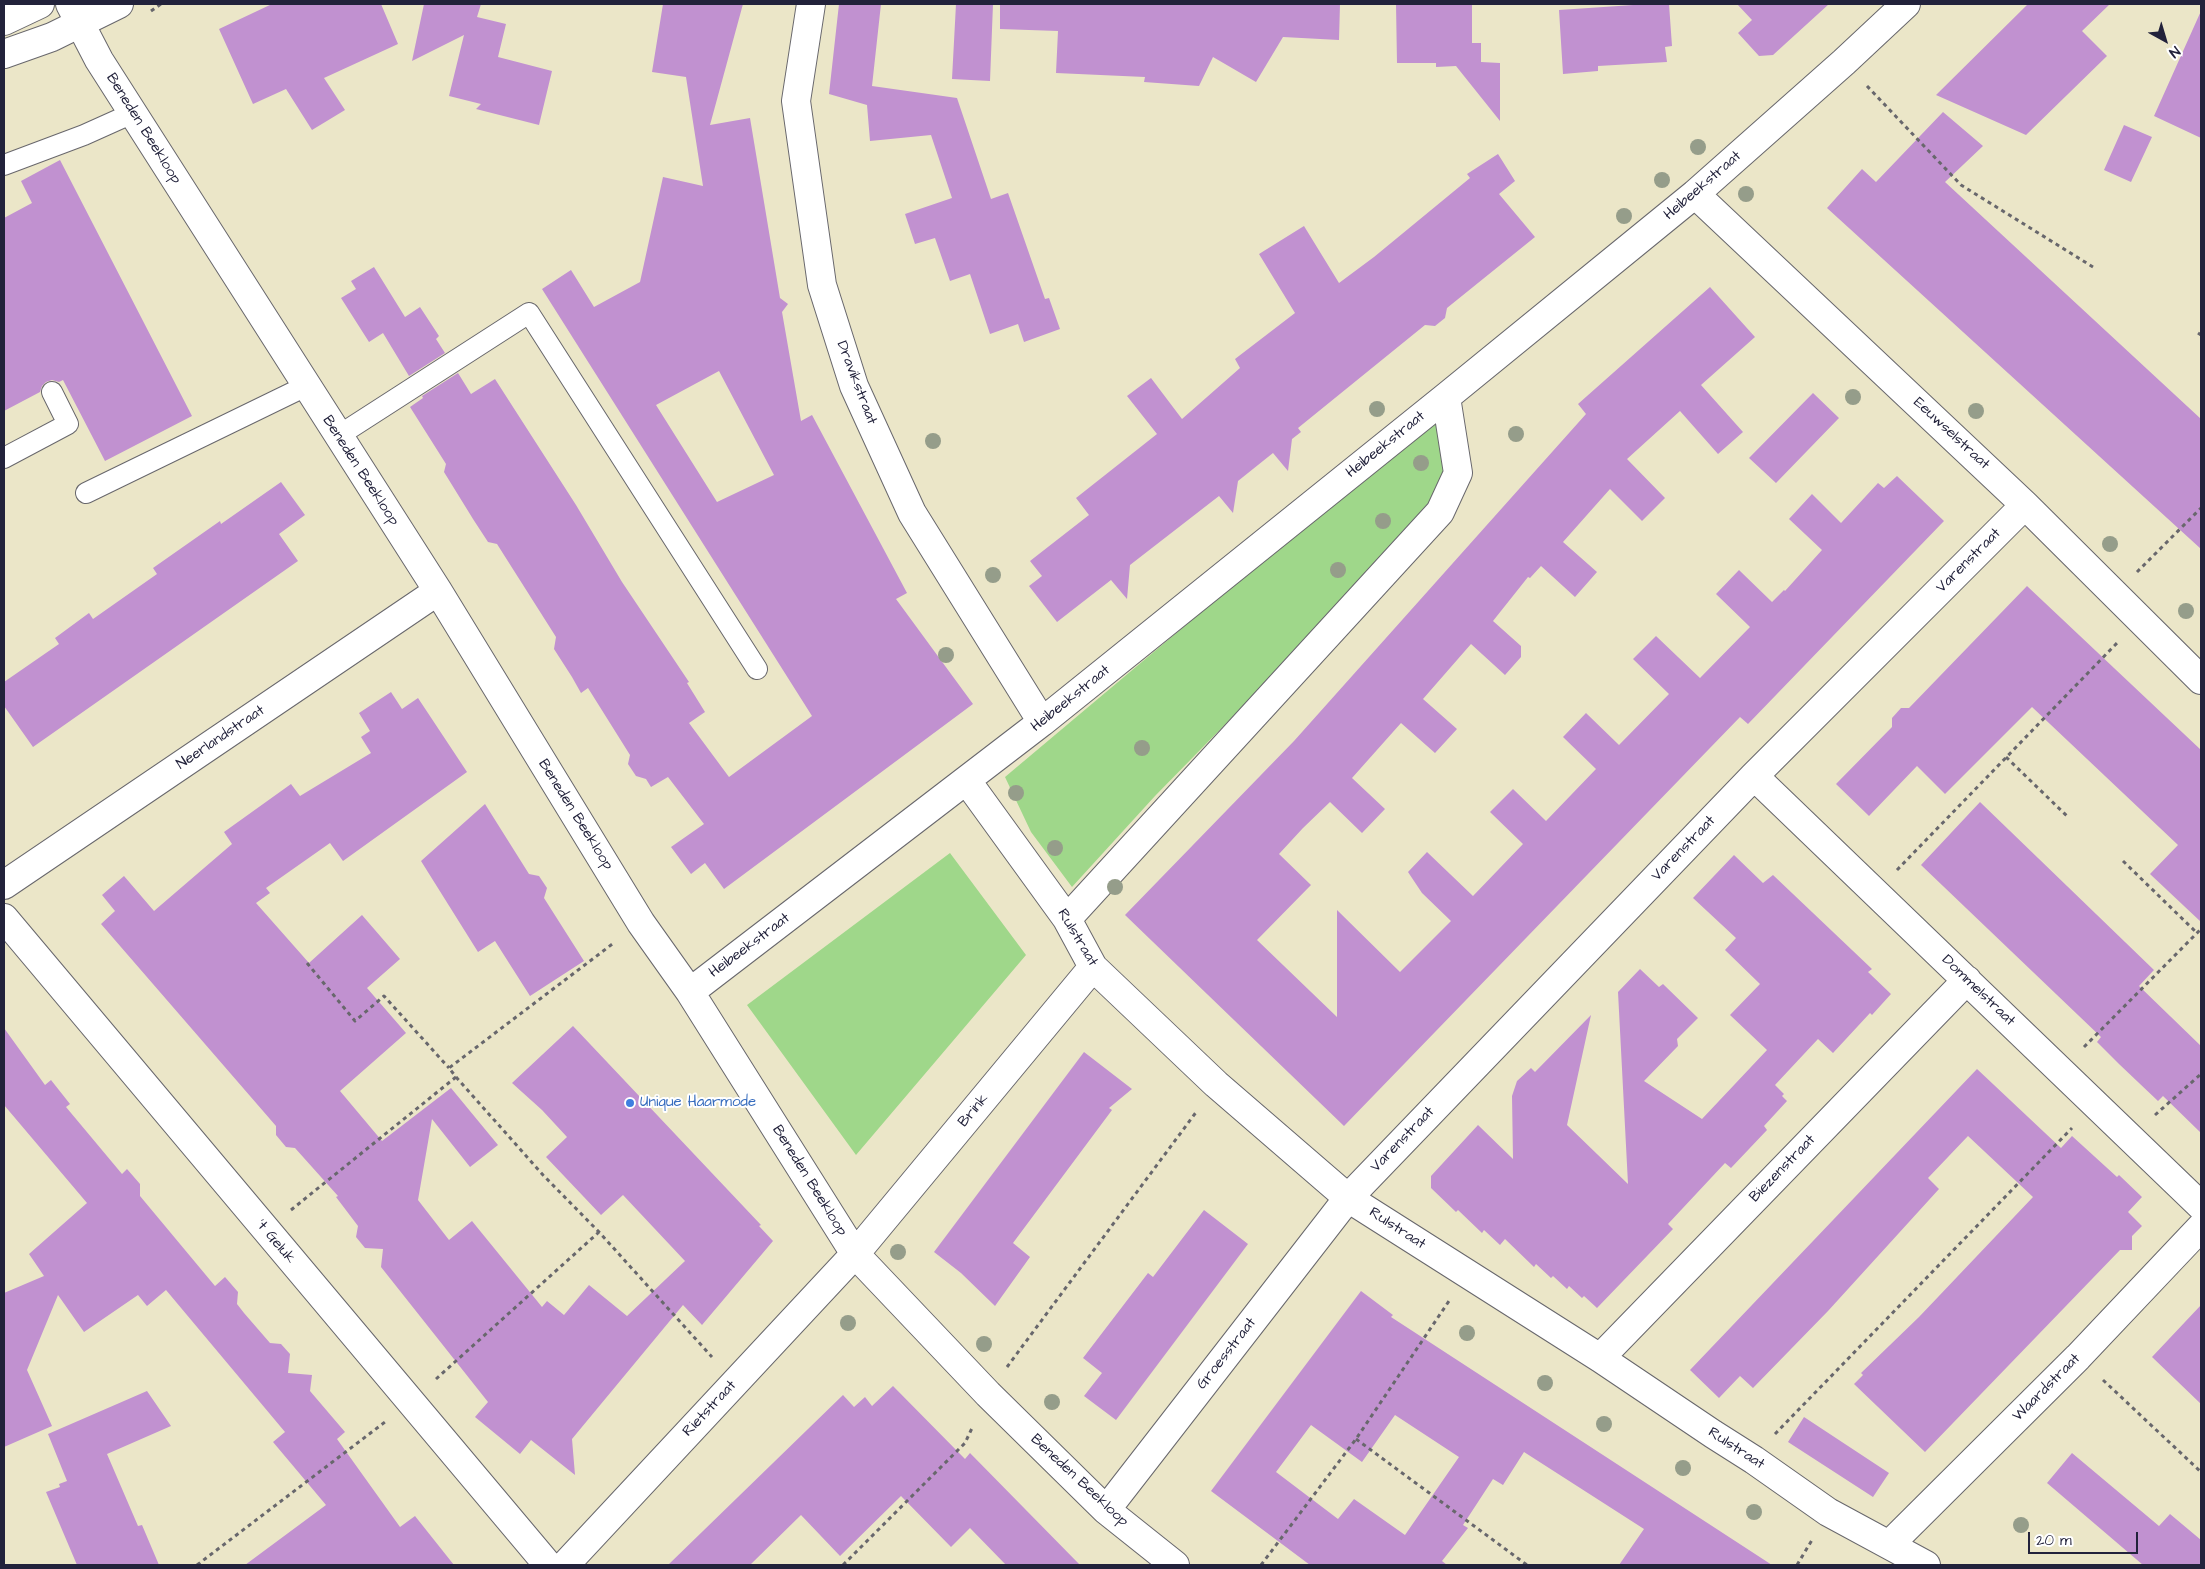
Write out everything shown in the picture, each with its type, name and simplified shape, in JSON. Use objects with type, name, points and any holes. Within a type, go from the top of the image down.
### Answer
[{"type":"street","points":[[4,21],[40,4]]},
{"type":"street","points":[[4,54],[52,37],[75,14],[119,4]]},
{"type":"street","name":"Dravikstraat","points":[[811,4],[796,101],[822,285],[854,386],[912,513],[1042,722]]},
{"type":"street","name":"Heibeekstraat","points":[[690,992],[1042,722],[1446,397],[1695,194],[1844,62],[1906,4]]},
{"type":"street","name":"Beneden Beekloop","points":[[75,14],[91,47],[438,591],[641,923],[690,992],[855,1254],[988,1394],[1106,1510],[1168,1563]]},
{"type":"street","name":"Eeuwselstraat","points":[[1695,194],[2025,505],[2201,680]]},
{"type":"street","name":"Heibeekstraat","points":[[1067,919],[1440,512],[1458,473],[1446,397]]},
{"type":"street","name":"Varenstraat","points":[[1348,1198],[1754,776],[2025,505]]},
{"type":"street","name":"Neerlandstraat","points":[[4,885],[438,591]]},
{"type":"street","name":"Dommelstraat","points":[[1754,776],[2201,1206]]},
{"type":"street","name":"Rulstraat","points":[[967,780],[1067,919],[1093,967],[1216,1084],[1348,1198],[1600,1358],[1754,1460],[1828,1512],[1926,1565]]},
{"type":"street","name":"'t Geluk","points":[[4,918],[548,1565]]},
{"type":"street","name":"Brink","points":[[855,1254],[1093,967]]},
{"type":"street","name":"Biezenstraat","points":[[1600,1358],[1967,980]]},
{"type":"street","name":"Groesstraat","points":[[1106,1510],[1348,1198]]},
{"type":"street","name":"Waardstraat","points":[[1889,1545],[2078,1357],[2201,1227]]},
{"type":"street","name":"Rietstraat","points":[[565,1565],[855,1254]]},
{"type":"lane","points":[[4,165],[84,135],[133,113]]},
{"type":"lane","points":[[338,436],[529,313],[758,668]]},
{"type":"lane","points":[[86,493],[306,386]]},
{"type":"lane","points":[[4,458],[68,424],[52,392]]},
{"type":"path","points":[[1844,62],[1961,185],[2093,267]]},
{"type":"path","points":[[2116,594],[2201,508]]},
{"type":"path","points":[[1875,893],[2140,619]]},
{"type":"path","points":[[2006,757],[2069,818]]},
{"type":"path","points":[[2123,861],[2197,933]]},
{"type":"path","points":[[450,1068],[641,923]]},
{"type":"path","points":[[2061,1071],[2201,929]]},
{"type":"path","points":[[307,963],[355,1021],[384,996],[450,1068],[543,1175],[599,1232],[735,1382]]},
{"type":"path","points":[[2130,1138],[2201,1074]]},
{"type":"path","points":[[264,1229],[456,1077]]},
{"type":"path","points":[[843,1565],[965,1443],[988,1394],[1216,1084]]},
{"type":"path","points":[[1754,1460],[1773,1436],[2096,1104]]},
{"type":"path","points":[[197,1565],[410,1403],[455,1360],[599,1232]]},
{"type":"path","points":[[1260,1565],[1356,1440],[1467,1274]]},
{"type":"path","points":[[2078,1357],[2201,1472]]},
{"type":"path","points":[[1356,1440],[1527,1565]]},
{"type":"green space","points":[[1438,413],[1452,474],[1433,512],[1155,796],[1072,887],[1031,832],[1005,777]]},
{"type":"green space","points":[[950,853],[1026,955],[856,1155],[747,1005]]},
{"type":"building","points":[[272,4],[381,4],[398,44],[324,78],[345,110],[312,130],[286,89],[253,104],[219,29]]},
{"type":"building","points":[[424,4],[481,4],[477,17],[506,24],[498,57],[552,71],[539,125],[476,109],[481,104],[449,96],[464,35],[412,61]]},
{"type":"building","points":[[663,4],[743,4],[710,125],[750,118],[780,298],[788,304],[782,312],[801,421],[812,415],[907,593],[896,599],[973,704],[724,889],[705,863],[691,874],[671,847],[704,824],[668,777],[651,787],[646,779],[636,776],[628,764],[630,755],[588,688],[581,693],[554,649],[556,637],[497,544],[488,542],[473,519],[444,472],[446,464],[410,407],[423,398],[422,396],[458,373],[471,394],[495,379],[576,505],[622,582],[689,682],[687,683],[705,712],[689,723],[729,777],[812,716],[542,289],[571,270],[594,307],[640,282],[663,177],[703,186],[686,77],[652,72]],"holes":[[[719,371],[774,475],[717,502],[656,405]]]},
{"type":"building","points":[[839,4],[881,4],[872,86],[957,98],[991,199],[1008,193],[1045,299],[1049,298],[1060,329],[1024,342],[1018,324],[990,334],[970,274],[950,281],[935,238],[915,244],[905,214],[952,198],[931,135],[870,141],[867,105],[829,94]]},
{"type":"building","points":[[956,4],[993,4],[990,81],[952,79]]},
{"type":"building","points":[[1000,4],[1340,4],[1339,40],[1283,37],[1256,82],[1213,57],[1199,86],[1144,82],[1145,77],[1056,73],[1058,31],[1000,29]]},
{"type":"building","points":[[1396,4],[1472,4],[1472,43],[1481,43],[1481,62],[1500,63],[1500,121],[1456,66],[1436,67],[1436,63],[1397,63]]},
{"type":"building","points":[[1669,4],[1672,46],[1665,47],[1667,62],[1598,66],[1598,71],[1563,74],[1559,10]]},
{"type":"building","points":[[1737,4],[1829,4],[1773,55],[1759,56],[1738,33],[1752,20]]},
{"type":"building","points":[[2028,4],[2110,4],[2082,31],[2107,56],[2026,135],[1936,95]]},
{"type":"building","points":[[2201,11],[2201,138],[2154,116]]},
{"type":"building","points":[[1943,112],[1983,146],[1945,182],[2201,419],[2201,549],[1827,208],[1862,169],[1876,182]]},
{"type":"building","points":[[2124,125],[2152,137],[2131,182],[2104,170]]},
{"type":"building","points":[[1498,154],[1515,181],[1499,194],[1535,237],[1447,308],[1445,318],[1435,326],[1425,325],[1298,428],[1301,432],[1292,439],[1288,471],[1273,453],[1238,481],[1233,513],[1219,496],[1130,565],[1127,599],[1111,580],[1057,622],[1029,586],[1042,576],[1030,561],[1089,515],[1076,498],[1157,434],[1127,396],[1151,378],[1182,419],[1240,368],[1235,359],[1295,313],[1259,254],[1304,226],[1339,283],[1374,257],[1470,178],[1467,174]]},
{"type":"building","points":[[60,160],[192,416],[105,461],[63,380],[59,382],[52,380],[46,382],[40,392],[4,411],[4,218],[32,203],[21,181]]},
{"type":"building","points":[[374,267],[405,317],[420,307],[439,336],[436,339],[445,353],[409,376],[383,333],[369,342],[341,298],[356,289],[351,281]]},
{"type":"building","points":[[1710,287],[1755,337],[1701,385],[1743,432],[1718,454],[1680,411],[1627,459],[1665,498],[1642,521],[1610,489],[1563,542],[1597,572],[1575,597],[1541,566],[1530,578],[1528,577],[1493,621],[1521,646],[1521,657],[1505,675],[1471,644],[1423,699],[1457,729],[1435,753],[1401,723],[1352,778],[1385,809],[1362,833],[1330,802],[1303,828],[1279,854],[1311,885],[1257,940],[1337,1017],[1337,910],[1400,972],[1451,921],[1422,893],[1408,872],[1427,852],[1473,896],[1523,844],[1490,812],[1513,789],[1546,821],[1596,769],[1563,737],[1586,713],[1619,745],[1669,694],[1633,659],[1656,636],[1700,678],[1750,627],[1716,594],[1739,570],[1772,602],[1785,591],[1822,550],[1789,519],[1812,494],[1841,523],[1878,483],[1884,488],[1897,476],[1944,521],[1748,724],[1740,717],[1344,1126],[1125,915],[1294,741],[1586,414],[1578,404]]},
{"type":"building","points":[[1813,393],[1839,418],[1776,483],[1749,458]]},
{"type":"building","points":[[281,482],[305,515],[279,534],[298,561],[33,747],[4,706],[4,682],[59,644],[55,638],[89,613],[93,619],[157,574],[153,568],[220,521],[221,524]]},
{"type":"building","points":[[2027,586],[2201,750],[2201,922],[2150,874],[2178,845],[2032,707],[1945,794],[1917,766],[1869,816],[1836,784],[1892,727],[1892,718],[1901,708],[1909,708]]},
{"type":"building","points":[[391,692],[402,709],[418,698],[467,772],[343,861],[330,843],[266,888],[270,893],[256,903],[309,963],[362,915],[400,959],[367,988],[406,1033],[340,1091],[382,1141],[451,1088],[498,1145],[470,1167],[432,1119],[418,1200],[449,1240],[472,1221],[542,1307],[547,1301],[564,1315],[589,1285],[627,1316],[685,1261],[623,1195],[601,1215],[546,1157],[567,1137],[542,1110],[512,1083],[573,1026],[761,1225],[759,1226],[773,1241],[702,1325],[683,1305],[572,1439],[575,1475],[531,1440],[520,1454],[475,1417],[488,1402],[381,1267],[383,1249],[365,1248],[356,1237],[358,1226],[336,1197],[338,1196],[295,1148],[286,1147],[276,1135],[276,1126],[101,924],[115,911],[102,895],[124,876],[154,911],[232,844],[224,832],[291,784],[300,796],[371,753],[361,737],[370,731],[359,713]]},
{"type":"building","points":[[1980,802],[2154,970],[2139,986],[2201,1046],[2201,1133],[2163,1096],[2158,1101],[2119,1064],[2097,1042],[2101,1037],[1921,865]]},
{"type":"building","points":[[485,804],[529,874],[539,876],[547,888],[544,898],[584,961],[530,996],[495,941],[478,952],[421,861]]},
{"type":"building","points":[[1734,855],[1763,883],[1773,875],[1872,969],[1868,972],[1891,994],[1872,1015],[1870,1013],[1833,1053],[1818,1039],[1775,1085],[1784,1094],[1782,1096],[1787,1101],[1764,1126],[1767,1130],[1731,1168],[1725,1163],[1668,1224],[1673,1229],[1597,1308],[1569,1286],[1567,1289],[1553,1276],[1551,1278],[1536,1264],[1534,1267],[1505,1239],[1500,1245],[1484,1230],[1482,1233],[1431,1188],[1431,1176],[1478,1125],[1513,1159],[1512,1096],[1517,1081],[1531,1068],[1535,1072],[1591,1015],[1567,1125],[1628,1184],[1618,992],[1640,969],[1659,987],[1663,984],[1698,1018],[1677,1039],[1678,1046],[1644,1081],[1702,1119],[1767,1050],[1730,1015],[1760,984],[1725,950],[1736,938],[1693,898]]},
{"type":"building","points":[[4,1028],[45,1085],[51,1080],[70,1104],[66,1107],[122,1174],[127,1169],[140,1184],[140,1196],[215,1286],[225,1277],[238,1292],[237,1304],[244,1313],[270,1343],[281,1344],[290,1354],[288,1373],[312,1375],[310,1391],[345,1432],[337,1439],[400,1527],[415,1516],[454,1565],[245,1565],[326,1505],[273,1442],[285,1432],[166,1290],[147,1306],[138,1295],[84,1332],[58,1295],[27,1370],[52,1426],[4,1447],[4,1293],[44,1276],[29,1254],[87,1203],[4,1105]]},
{"type":"building","points":[[1084,1052],[1132,1089],[1109,1108],[1112,1110],[1013,1243],[1030,1257],[995,1306],[961,1273],[934,1252]]},
{"type":"building","points":[[1977,1069],[2061,1148],[2072,1136],[2142,1197],[2128,1212],[2142,1226],[2132,1236],[2132,1250],[2120,1250],[1925,1452],[1854,1384],[1863,1375],[1861,1373],[1919,1317],[2033,1197],[1968,1136],[1928,1178],[1939,1189],[1828,1311],[1753,1388],[1740,1376],[1719,1398],[1690,1370]]},
{"type":"building","points":[[1204,1210],[1248,1244],[1116,1420],[1084,1396],[1102,1373],[1083,1358],[1148,1273],[1153,1277]]},
{"type":"building","points":[[1361,1291],[1393,1315],[1391,1317],[1772,1565],[1619,1565],[1644,1529],[1524,1452],[1503,1485],[1493,1479],[1463,1525],[1468,1528],[1442,1561],[1447,1565],[1310,1565],[1211,1491]],"holes":[[[1395,1415],[1459,1457],[1405,1535],[1354,1499],[1338,1519],[1276,1472],[1311,1425],[1362,1462]]]},
{"type":"building","points":[[2201,1305],[2201,1404],[2152,1357]]},
{"type":"building","points":[[893,1386],[965,1459],[970,1453],[1080,1565],[1006,1565],[970,1528],[951,1547],[901,1496],[840,1556],[801,1515],[750,1565],[668,1565],[843,1395],[854,1407],[865,1397],[872,1406]]},
{"type":"building","points":[[147,1391],[171,1426],[107,1454],[138,1526],[142,1525],[159,1565],[77,1565],[46,1492],[60,1487],[59,1484],[67,1481],[48,1434]]},
{"type":"building","points":[[1804,1417],[1889,1473],[1873,1497],[1788,1442]]},
{"type":"building","points":[[2072,1453],[2159,1526],[2170,1514],[2201,1540],[2201,1565],[2143,1565],[2047,1483]]},
{"type":"place","name":"Unique Haarmode","points":[[630,1103]]}]
